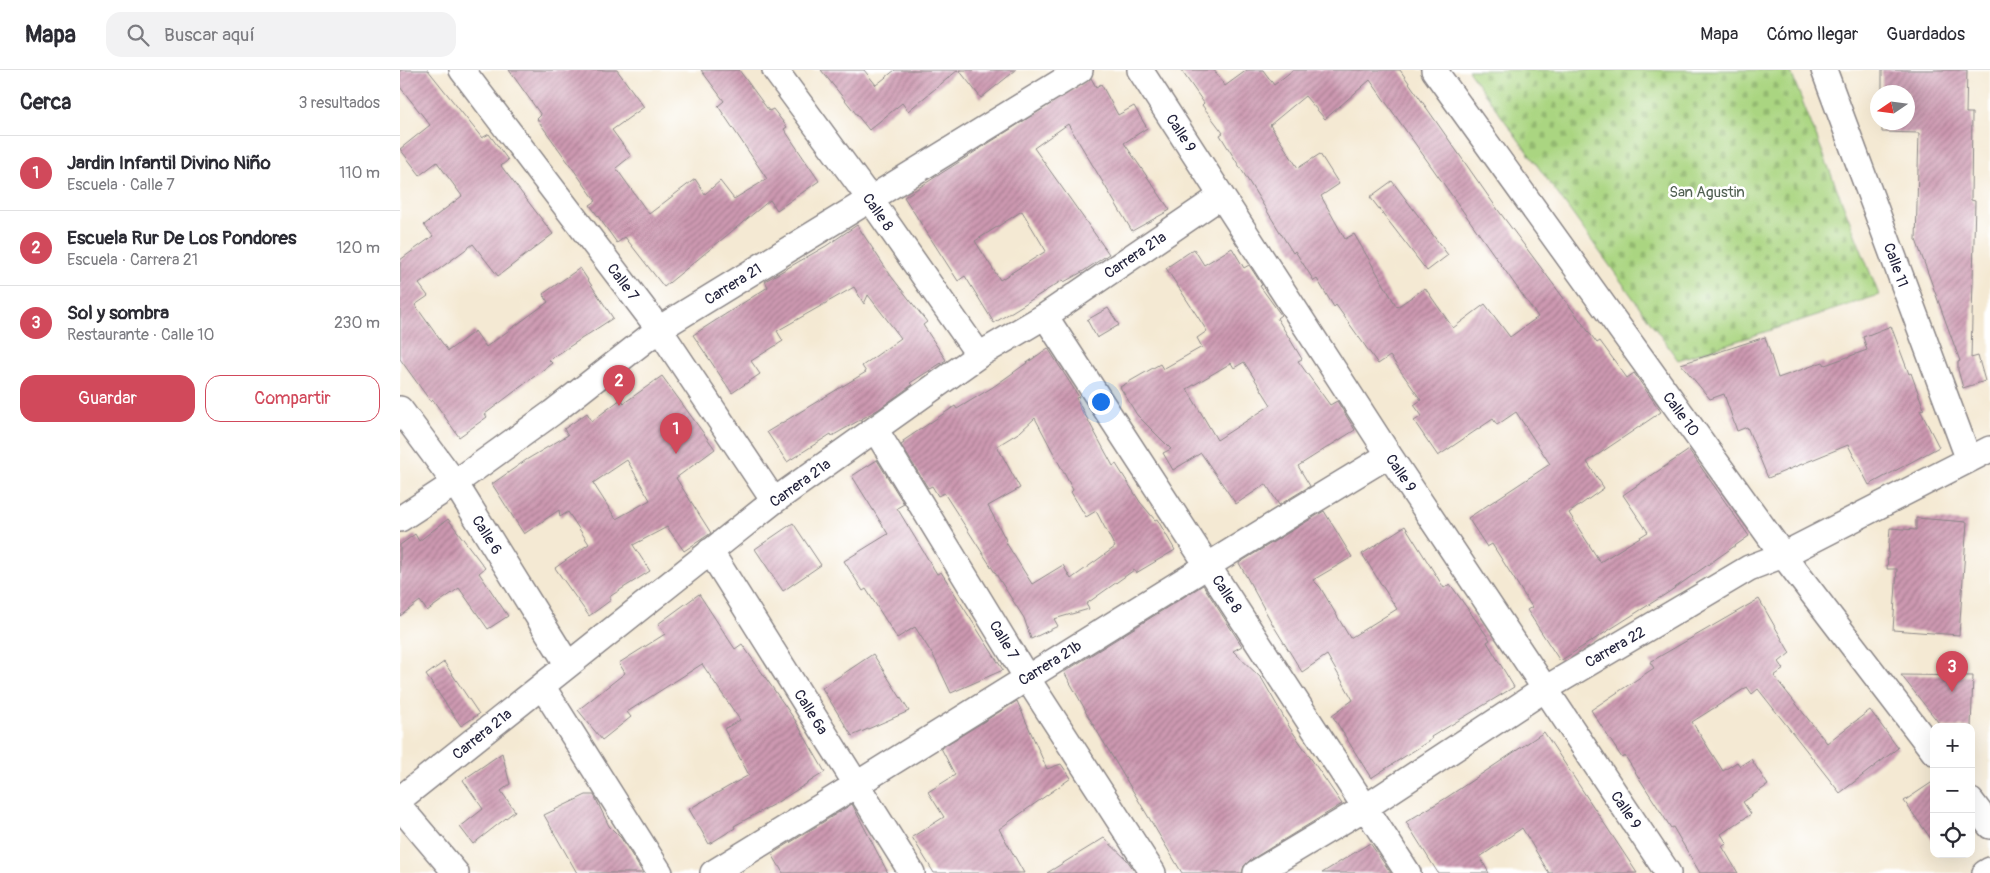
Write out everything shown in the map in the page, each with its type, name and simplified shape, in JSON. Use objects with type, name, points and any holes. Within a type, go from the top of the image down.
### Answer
[{"type":"street","name":"Calle 7","points":[[462,70],[659,329],[774,501]]},
{"type":"street","name":"Calle 8","points":[[776,70],[979,355]]},
{"type":"street","name":"Carrera 21","points":[[400,519],[455,483],[552,413],[659,329],[1080,70]]},
{"type":"street","name":"Calle 9","points":[[1140,70],[1389,455],[1668,873]]},
{"type":"street","name":"Calle 10","points":[[1434,70],[1783,555],[1930,747]]},
{"type":"street","name":"Calle 11","points":[[1824,70],[1979,455]]},
{"type":"street","name":"Carrera 21a","points":[[400,799],[774,501],[979,355],[1045,316],[1221,196]]},
{"type":"street","name":"Calle 8","points":[[1045,316],[1408,873]]},
{"type":"street","name":"Calle 6","points":[[400,409],[455,483],[568,665]]},
{"type":"street","name":"Calle 7","points":[[875,428],[1027,678],[1153,873]]},
{"type":"street","name":"Carrera 21b","points":[[712,873],[857,785],[1207,564],[1389,455]]},
{"type":"street","name":"Carrera 22","points":[[1256,873],[1366,807],[1545,689],[1749,568],[1783,555],[1979,455]]},
{"type":"street","name":"Calle 6a","points":[[710,551],[912,873]]},
{"type":"street","points":[[542,686],[660,873]]},
{"type":"street","points":[[1975,806],[1990,826]]},
{"type":"street","points":[[400,807],[456,873]]},
{"type":"street","points":[[1985,873],[1990,870]]},
{"type":"green space","name":"San Agustin","points":[[1468,70],[1790,70],[1879,295],[1678,360]]},
{"type":"building","points":[[400,70],[428,70],[482,138],[489,134],[508,160],[501,166],[553,234],[498,276],[473,244],[419,284],[428,296],[415,305],[448,351],[475,331],[486,347],[548,302],[543,294],[580,268],[613,318],[549,360],[552,363],[485,414],[487,417],[459,437],[433,400],[431,402],[400,359],[400,260],[433,236],[424,225],[462,196],[437,162],[420,175],[400,149],[430,125],[400,87]]},
{"type":"building","points":[[509,70],[617,70],[644,107],[612,130],[631,156],[616,168],[649,214],[695,179],[705,194],[720,181],[734,199],[767,179],[718,106],[724,101],[701,70],[739,70],[769,111],[773,109],[787,127],[784,129],[819,181],[777,210],[770,200],[664,287],[625,237],[617,243],[590,205],[596,201],[537,119],[541,115]]},
{"type":"building","points":[[821,70],[864,70],[876,85],[895,70],[958,70],[908,111],[902,103],[869,130]]},
{"type":"building","points":[[959,70],[1016,70],[981,98]]},
{"type":"building","points":[[1181,70],[1214,70],[1225,86],[1247,70],[1263,70],[1274,85],[1293,70],[1400,70],[1498,210],[1597,343],[1600,341],[1627,378],[1634,373],[1661,412],[1587,462],[1604,488],[1569,513],[1600,562],[1648,532],[1623,495],[1689,450],[1749,536],[1669,592],[1560,661],[1527,610],[1532,607],[1492,544],[1487,547],[1468,518],[1550,464],[1516,412],[1497,425],[1493,419],[1438,456],[1414,421],[1422,416],[1414,405],[1421,400],[1390,356],[1378,364],[1336,305],[1334,307],[1317,279],[1314,281],[1295,251],[1293,253],[1220,135],[1223,133],[1202,105],[1204,103]],"holes":[[[1370,80],[1538,317],[1510,337],[1485,304],[1453,328],[1425,288],[1397,307],[1354,234],[1345,239],[1321,196],[1339,184],[1320,154],[1298,168],[1270,125],[1305,96],[1325,119]]]},
{"type":"building","points":[[1882,70],[1967,70],[1966,113],[1972,113],[1971,200],[1975,201],[1971,358],[1978,356],[1985,381],[1963,388],[1958,370],[1958,362],[1960,361],[1916,240],[1919,133],[1882,132],[1882,130],[1915,130],[1915,85],[1882,85]]},
{"type":"building","points":[[1091,78],[1096,87],[1101,84],[1118,115],[1134,106],[1147,128],[1124,143],[1170,210],[1132,231],[1068,124],[1034,148],[1109,254],[1082,272],[1064,282],[1063,280],[994,323],[965,276],[958,281],[904,197]],"holes":[[[1022,211],[1046,251],[1000,280],[975,241]]]},
{"type":"building","points":[[1392,181],[1448,255],[1427,271],[1370,197]]},
{"type":"building","points":[[857,225],[891,276],[927,322],[923,325],[946,360],[910,383],[912,385],[879,409],[832,436],[831,434],[787,462],[767,432],[866,372],[862,366],[901,338],[868,295],[864,304],[854,287],[777,331],[783,341],[751,361],[760,374],[732,393],[693,335],[768,287],[765,281],[826,246]]},
{"type":"building","points":[[1232,248],[1244,268],[1249,265],[1262,285],[1260,286],[1281,315],[1277,318],[1302,359],[1298,361],[1330,405],[1337,401],[1355,430],[1298,466],[1310,486],[1279,505],[1266,484],[1236,504],[1201,453],[1173,470],[1163,453],[1171,449],[1137,415],[1120,387],[1160,364],[1163,369],[1202,347],[1197,338],[1207,331],[1166,268],[1194,249],[1204,265]],"holes":[[[1244,362],[1271,405],[1217,440],[1187,389],[1231,363],[1234,368]]]},
{"type":"building","points":[[1108,308],[1119,325],[1097,338],[1087,320]]},
{"type":"building","points":[[1891,326],[1924,409],[1920,410],[1939,447],[1869,485],[1848,445],[1768,478],[1747,427],[1737,431],[1724,394],[1710,399],[1681,364],[1765,337],[1778,378],[1823,362],[1825,365],[1867,350],[1863,337]]},
{"type":"building","points":[[1048,348],[1079,397],[1076,398],[1113,466],[1116,464],[1140,502],[1155,520],[1157,519],[1175,550],[1136,573],[1134,570],[1086,604],[1089,609],[1054,619],[1058,626],[1031,639],[1024,618],[944,493],[938,496],[932,486],[928,488],[901,445],[904,443],[903,441],[955,406],[957,409],[993,387]],"holes":[[[1035,418],[1073,490],[1071,492],[1086,517],[1096,511],[1115,547],[1071,579],[1063,565],[1032,584],[1005,541],[988,506],[1020,488],[997,446],[1020,432]]]},
{"type":"building","points":[[662,376],[715,449],[676,478],[711,533],[684,551],[667,527],[633,545],[650,571],[609,597],[611,600],[589,616],[555,568],[589,544],[568,512],[560,517],[559,510],[524,534],[492,484],[526,460],[568,435],[564,429],[587,413],[592,421],[621,399],[624,403]],"holes":[[[627,460],[650,500],[616,519],[593,483]]]},
{"type":"building","points":[[877,460],[904,504],[897,508],[937,574],[941,572],[1003,670],[951,693],[934,657],[915,627],[897,638],[866,589],[863,591],[844,561],[888,534],[852,476]]},
{"type":"building","points":[[1324,511],[1352,557],[1313,580],[1320,587],[1350,638],[1397,609],[1362,554],[1405,526],[1444,588],[1450,584],[1490,640],[1487,642],[1514,687],[1431,737],[1432,739],[1371,778],[1332,715],[1353,700],[1327,655],[1302,672],[1273,625],[1239,563]]},
{"type":"building","points":[[1916,518],[1967,522],[1959,635],[1893,630],[1897,569],[1887,569],[1890,528],[1916,530]]},
{"type":"building","points":[[448,519],[485,568],[479,573],[508,616],[488,629],[459,588],[427,611],[420,601],[400,616],[400,545],[415,534],[419,541]]},
{"type":"building","points":[[793,523],[821,565],[783,591],[755,549]]},
{"type":"building","points":[[1203,585],[1242,646],[1233,651],[1262,679],[1290,728],[1342,804],[1249,861],[1244,866],[1242,873],[1182,873],[1085,711],[1064,672]]},
{"type":"building","points":[[699,594],[735,649],[742,644],[795,720],[825,772],[776,803],[734,826],[735,828],[709,844],[689,809],[749,775],[724,729],[740,720],[702,664],[627,712],[631,717],[602,740],[578,710],[625,673],[619,663],[665,634],[658,624]]},
{"type":"building","points":[[1759,599],[1790,653],[1779,662],[1784,669],[1774,676],[1827,743],[1870,710],[1898,748],[1840,793],[1758,689],[1752,694],[1747,687],[1692,722],[1723,771],[1737,762],[1740,766],[1751,759],[1768,785],[1743,802],[1751,814],[1721,834],[1727,844],[1722,846],[1738,873],[1700,873],[1673,827],[1671,828],[1625,756],[1622,758],[1591,710],[1654,668],[1650,662]]},
{"type":"building","points":[[873,654],[909,711],[852,736],[822,688]]},
{"type":"building","points":[[444,662],[479,714],[461,726],[426,675]]},
{"type":"building","points":[[1901,675],[1973,676],[1971,723],[1939,723]]},
{"type":"building","points":[[1017,701],[1047,769],[1061,764],[1071,778],[999,829],[1024,873],[934,873],[912,837],[944,817],[928,792],[955,775],[941,748]]},
{"type":"building","points":[[1544,732],[1637,873],[1549,873],[1522,828],[1480,857],[1489,873],[1438,873],[1406,822],[1446,798]]},
{"type":"building","points":[[502,753],[510,784],[501,791],[515,811],[473,844],[460,827],[483,809],[463,780]]},
{"type":"building","points":[[1930,784],[1930,837],[1904,801]]},
{"type":"building","points":[[586,795],[594,795],[609,826],[621,838],[643,873],[577,873],[544,815]]},
{"type":"building","points":[[852,804],[888,873],[783,873],[772,854]]},
{"type":"building","points":[[1104,838],[1127,860],[1136,873],[1047,873]]},
{"type":"building","points":[[1370,843],[1391,873],[1322,873]]},
{"type":"place","name":"Escuela Rur De Los Pondores","points":[[619,406]]},
{"type":"place","name":"Jardin Infantil Divino Niño","points":[[676,454]]},
{"type":"place","name":"Sol y sombra","points":[[1952,692]]}]
